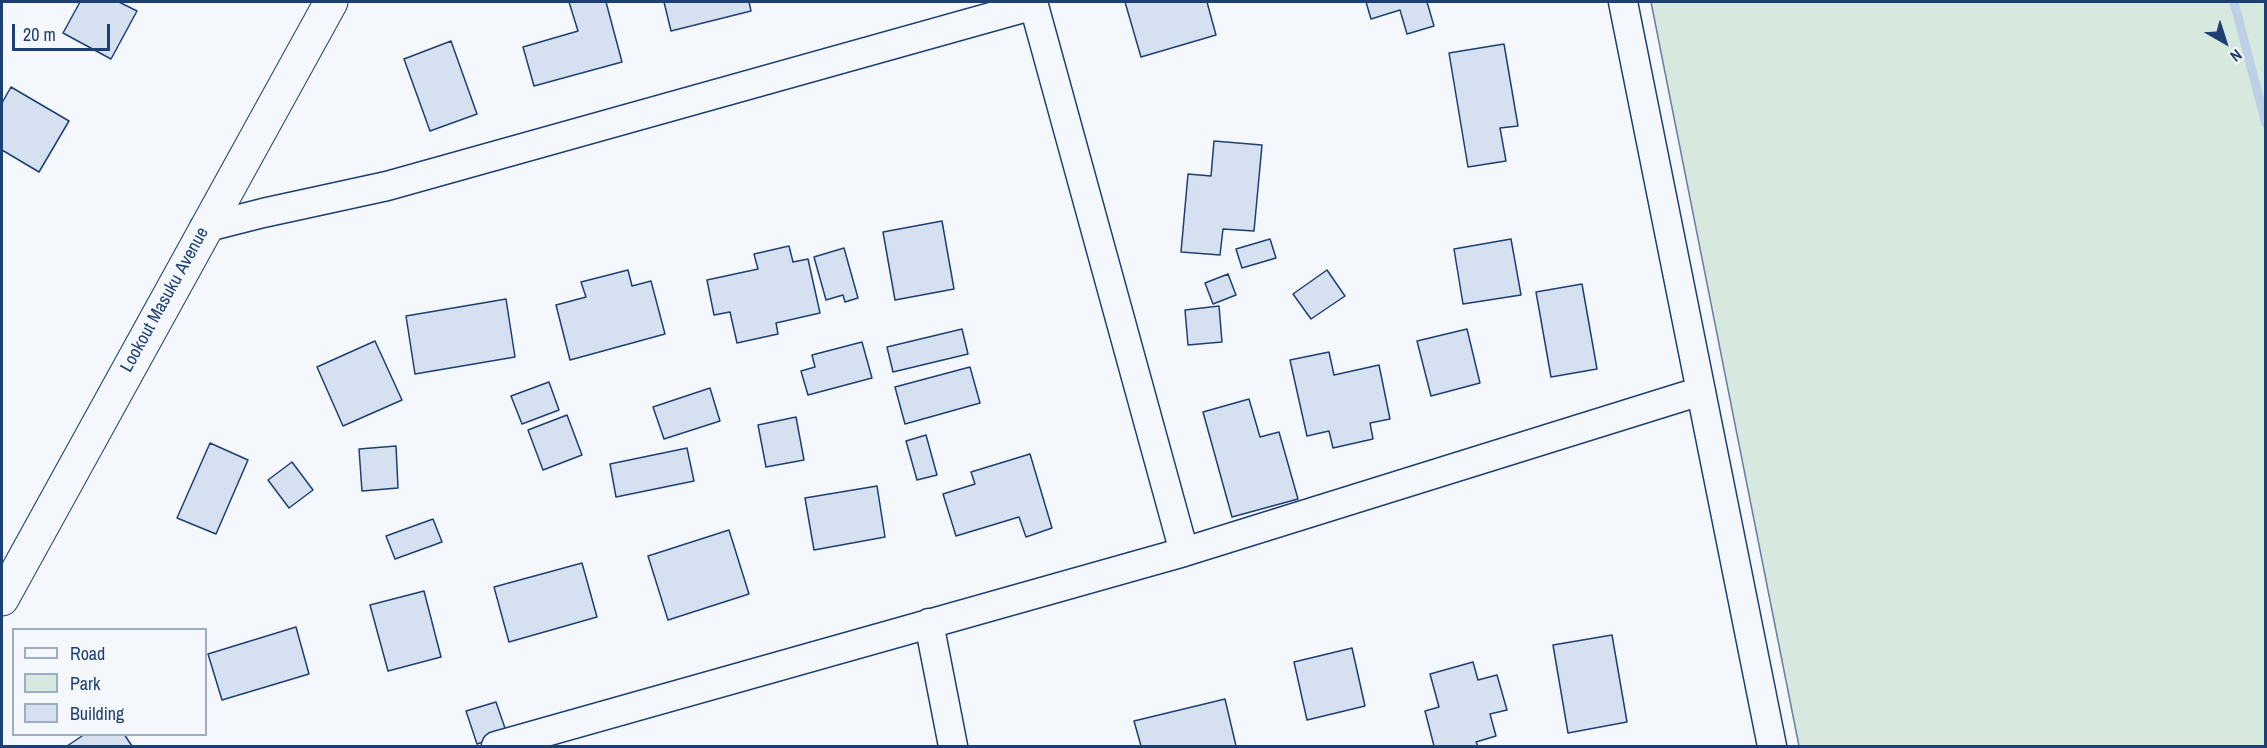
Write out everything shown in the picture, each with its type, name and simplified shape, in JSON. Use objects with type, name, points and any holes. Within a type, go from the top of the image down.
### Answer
[{"type":"street","name":"Lookout Masuku Avenue","points":[[2,599],[204,228],[331,2]]},
{"type":"street","points":[[1623,2],[1772,747]]},
{"type":"street","points":[[204,228],[387,186],[1033,3],[1184,552]]},
{"type":"street","points":[[496,747],[929,622],[1184,552],[1701,391]]},
{"type":"street","points":[[929,622],[953,747]]},
{"type":"green space","points":[[1651,2],[2265,2],[2265,746],[1799,746]]},
{"type":"building","points":[[80,2],[119,2],[137,11],[111,59],[63,33]]},
{"type":"building","points":[[569,2],[606,2],[622,62],[534,86],[523,47],[578,31]]},
{"type":"building","points":[[664,2],[749,2],[751,11],[671,31]]},
{"type":"building","points":[[1125,2],[1207,2],[1216,35],[1141,57]]},
{"type":"building","points":[[1366,2],[1427,2],[1434,26],[1407,34],[1400,10],[1371,19]]},
{"type":"building","points":[[451,41],[477,114],[430,131],[404,59]]},
{"type":"building","points":[[1504,44],[1518,126],[1500,128],[1506,161],[1468,167],[1449,53]]},
{"type":"building","points":[[11,87],[69,121],[39,172],[2,150],[2,103]]},
{"type":"building","points":[[1214,141],[1262,145],[1254,231],[1223,229],[1220,255],[1181,252],[1188,174],[1211,176]]},
{"type":"building","points":[[942,221],[954,289],[895,300],[883,232]]},
{"type":"building","points":[[1270,239],[1276,258],[1242,268],[1236,249]]},
{"type":"building","points":[[1511,239],[1521,295],[1463,304],[1454,249]]},
{"type":"building","points":[[789,246],[793,262],[808,259],[820,313],[776,323],[778,334],[737,343],[730,312],[714,315],[707,280],[758,269],[754,254]]},
{"type":"building","points":[[844,248],[858,298],[845,302],[843,295],[826,300],[814,257]]},
{"type":"building","points":[[628,270],[632,286],[651,281],[665,334],[570,360],[556,305],[586,297],[581,282]]},
{"type":"building","points":[[1327,270],[1345,296],[1311,319],[1293,294]]},
{"type":"building","points":[[1228,274],[1236,295],[1213,304],[1205,283]]},
{"type":"building","points":[[1582,284],[1597,369],[1551,377],[1536,292]]},
{"type":"building","points":[[506,299],[515,357],[415,374],[406,316]]},
{"type":"building","points":[[1219,306],[1222,342],[1188,345],[1185,310]]},
{"type":"building","points":[[962,329],[968,354],[893,372],[887,347]]},
{"type":"building","points":[[1467,329],[1480,383],[1431,396],[1417,341]]},
{"type":"building","points":[[375,341],[402,400],[343,426],[317,367]]},
{"type":"building","points":[[862,342],[872,378],[808,395],[801,371],[815,367],[812,355]]},
{"type":"building","points":[[1329,352],[1334,375],[1379,365],[1390,419],[1370,423],[1373,439],[1333,448],[1329,431],[1307,436],[1290,360]]},
{"type":"building","points":[[970,367],[980,403],[905,424],[895,387]]},
{"type":"building","points":[[549,382],[559,410],[522,424],[511,396]]},
{"type":"building","points":[[710,388],[720,421],[664,439],[653,407]]},
{"type":"building","points":[[1249,399],[1260,437],[1279,432],[1298,499],[1232,517],[1203,412]]},
{"type":"building","points":[[567,415],[582,455],[543,470],[528,430]]},
{"type":"building","points":[[796,417],[804,460],[766,467],[758,425]]},
{"type":"building","points":[[926,435],[937,475],[917,480],[906,441]]},
{"type":"building","points":[[210,443],[248,460],[216,534],[177,518]]},
{"type":"building","points":[[396,446],[398,488],[362,491],[359,449]]},
{"type":"building","points":[[687,448],[694,481],[616,497],[610,464]]},
{"type":"building","points":[[1030,454],[1052,528],[1026,537],[1019,517],[956,536],[943,494],[975,484],[971,472]]},
{"type":"building","points":[[292,462],[313,490],[289,508],[268,480]]},
{"type":"building","points":[[877,486],[885,537],[814,550],[805,498]]},
{"type":"building","points":[[433,519],[442,542],[395,559],[386,536]]},
{"type":"building","points":[[729,530],[749,594],[668,620],[648,556]]},
{"type":"building","points":[[582,563],[597,617],[509,642],[494,587]]},
{"type":"building","points":[[424,591],[441,657],[388,671],[370,605]]},
{"type":"building","points":[[296,627],[309,674],[222,700],[208,654]]},
{"type":"building","points":[[1612,635],[1627,722],[1568,733],[1553,645]]},
{"type":"building","points":[[1352,648],[1365,706],[1307,720],[1294,662]]},
{"type":"building","points":[[1473,662],[1478,680],[1497,675],[1507,710],[1490,714],[1496,736],[1476,742],[1478,746],[1434,746],[1425,711],[1439,707],[1430,674]]},
{"type":"building","points":[[1225,699],[1236,746],[1141,746],[1134,721]]},
{"type":"building","points":[[496,702],[507,734],[477,744],[466,711]]},
{"type":"building","points":[[82,736],[125,736],[132,746],[67,746]]},
{"type":"waterway","points":[[2234,2],[2266,124]]}]
